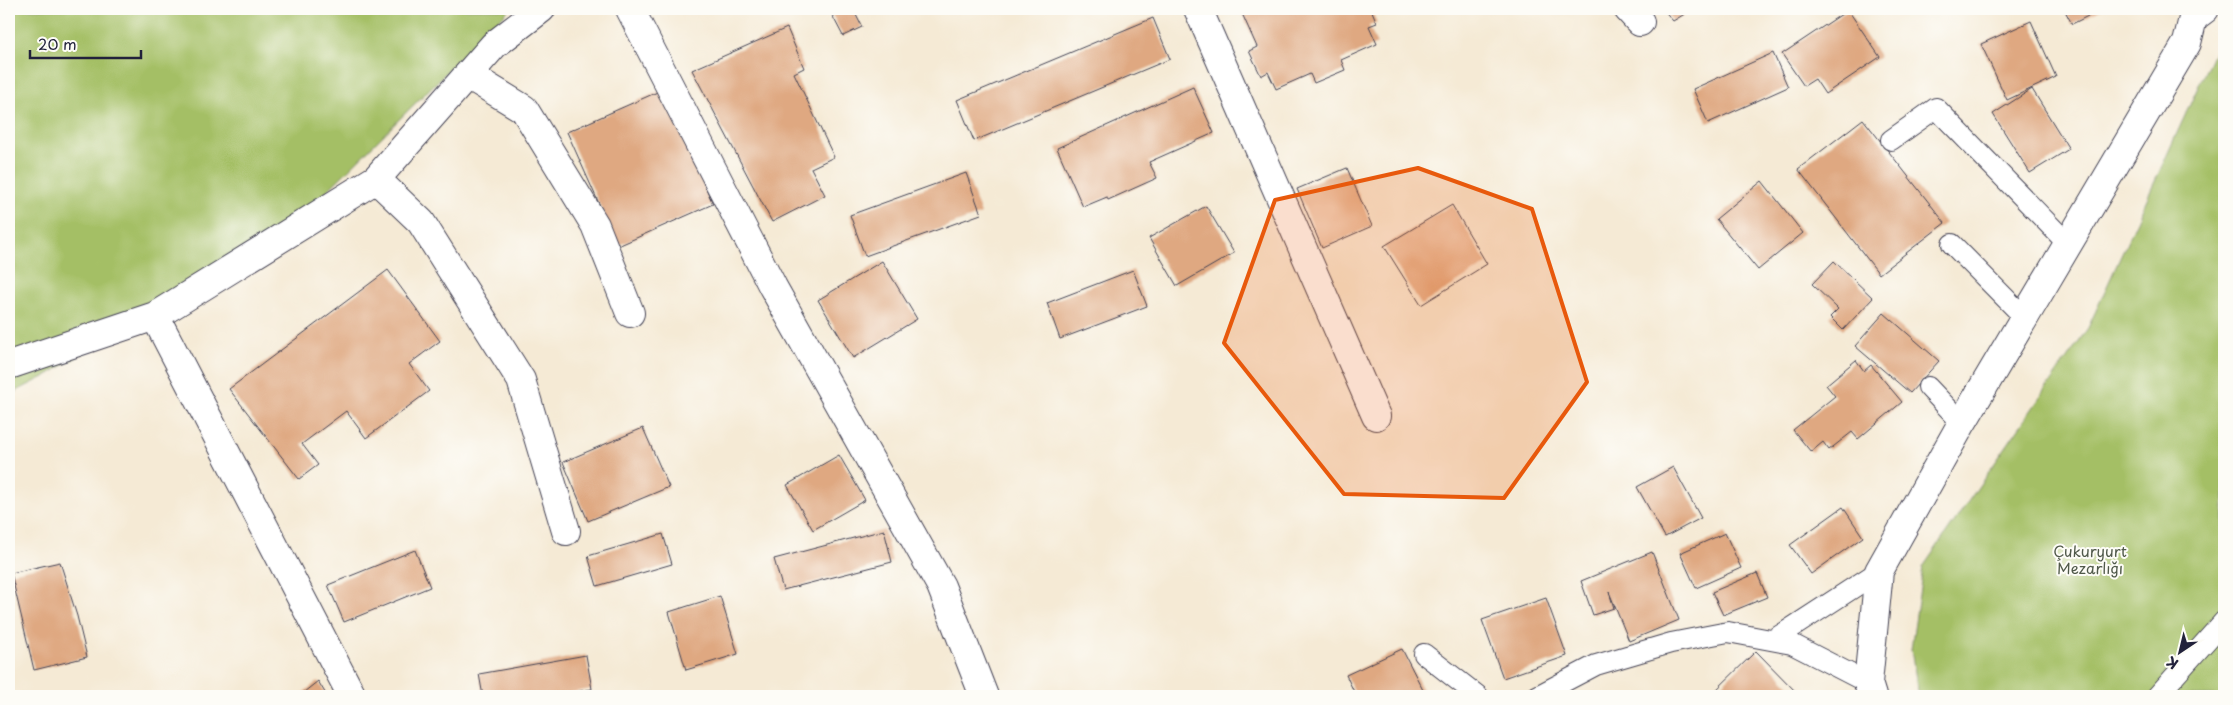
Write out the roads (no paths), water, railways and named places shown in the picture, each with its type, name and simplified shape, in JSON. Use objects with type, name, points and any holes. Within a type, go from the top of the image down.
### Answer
[{"type":"street","points":[[9,365],[154,316],[376,179],[494,44],[541,9]]},
{"type":"street","points":[[630,9],[773,287],[941,586],[984,696]]},
{"type":"street","points":[[1198,9],[1376,416]]},
{"type":"street","points":[[1870,690],[1879,571],[1962,423],[2188,43],[2196,12]]},
{"type":"street","points":[[468,75],[524,109],[594,225],[630,313]]},
{"type":"street","points":[[376,179],[421,222],[521,380],[566,531]]},
{"type":"street","points":[[154,316],[352,696]]},
{"type":"lane","points":[[1891,140],[1936,108],[2068,244]]},
{"type":"lane","points":[[1952,244],[2025,318]]},
{"type":"lane","points":[[1928,387],[1962,423]]},
{"type":"lane","points":[[1773,640],[1879,571]]},
{"type":"lane","points":[[2156,696],[2224,621]]},
{"type":"lane","points":[[1537,696],[1596,665],[1670,643],[1728,632],[1792,644],[1870,690]]},
{"type":"lane","points":[[1424,654],[1478,696]]},
{"type":"park label","name":"Çukuryurt Mezarlığı","points":[[2090,560]]}]
